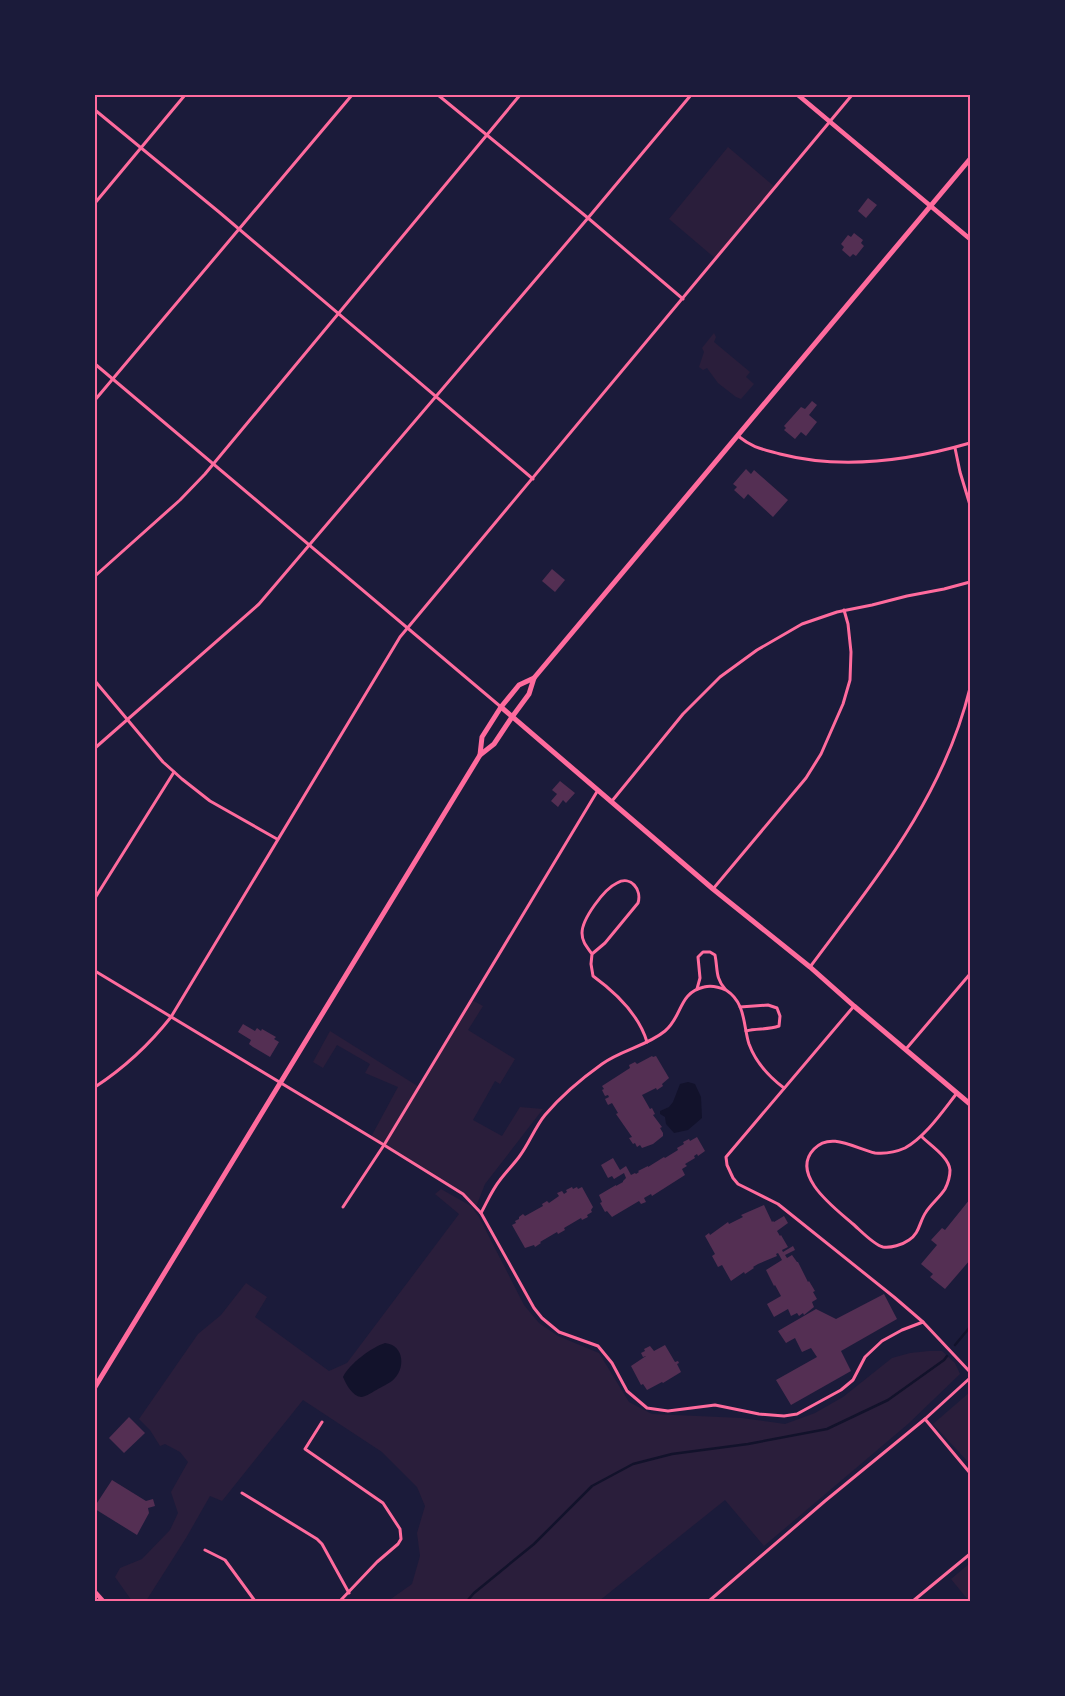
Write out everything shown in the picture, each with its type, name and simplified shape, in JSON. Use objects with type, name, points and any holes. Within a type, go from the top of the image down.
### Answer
[{"type":"main road","points":[[798,95],[970,239]]},
{"type":"main road","points":[[95,1387],[480,754],[494,744],[529,694],[534,678],[970,159]]},
{"type":"main road","points":[[480,754],[482,737],[501,707],[519,685],[534,678]]},
{"type":"main road","points":[[501,707],[970,1104]]},
{"type":"main road","points":[[95,1592],[103,1601]]},
{"type":"street","points":[[95,203],[185,95]]},
{"type":"street","points":[[95,400],[352,95]]},
{"type":"street","points":[[438,95],[683,299]]},
{"type":"street","points":[[95,576],[180,500],[213,464],[520,95]]},
{"type":"street","points":[[95,748],[259,604],[691,95]]},
{"type":"street","points":[[95,1087],[135,1057],[170,1017],[400,637],[852,95]]},
{"type":"street","points":[[95,110],[239,229],[533,479]]},
{"type":"street","points":[[95,364],[501,707]]},
{"type":"street","points":[[737,436],[749,445],[762,450],[824,462],[880,461],[955,448],[970,443]]},
{"type":"street","points":[[955,448],[970,505]]},
{"type":"street","points":[[612,801],[682,714],[720,677],[757,650],[794,628],[844,610],[970,582]]},
{"type":"street","points":[[714,889],[806,778],[821,754],[843,704],[850,680],[851,652],[848,624],[844,610]]},
{"type":"street","points":[[95,681],[163,762],[174,772],[210,801],[277,839]]},
{"type":"street","points":[[810,967],[914,824],[947,757],[970,689]]},
{"type":"street","points":[[95,898],[174,772]]},
{"type":"street","points":[[343,1207],[384,1145],[598,790]]},
{"type":"street","points":[[592,954],[584,944],[582,932],[588,915],[616,883],[624,881],[633,884],[640,896],[638,903],[605,943],[592,954],[592,976],[610,988],[623,1003],[644,1031],[647,1042]]},
{"type":"street","points":[[697,989],[700,978],[698,956],[703,952],[710,952],[715,955],[718,966],[718,980],[725,990],[734,997],[744,1015],[746,1032],[760,1066],[772,1080],[784,1088]]},
{"type":"street","points":[[95,971],[463,1194],[481,1213],[534,1308],[542,1318],[559,1332],[598,1346],[612,1363],[628,1391],[647,1408],[668,1411],[714,1405],[759,1414],[784,1416],[797,1414],[841,1390],[852,1380],[865,1357],[882,1341],[902,1330],[923,1322]]},
{"type":"street","points":[[906,1050],[970,974]]},
{"type":"street","points":[[481,1213],[499,1181],[521,1155],[545,1116],[573,1087],[603,1064],[664,1032],[674,1022],[689,994],[706,986],[725,990]]},
{"type":"street","points":[[740,1007],[768,1005],[777,1008],[780,1016],[779,1026],[771,1029],[758,1028],[746,1032]]},
{"type":"street","points":[[854,1006],[726,1157],[727,1165],[733,1178],[742,1186],[778,1204],[880,1285],[923,1322],[970,1372]]},
{"type":"street","points":[[921,1136],[945,1159],[950,1168],[949,1178],[944,1190],[926,1212],[921,1221],[919,1231],[909,1240],[895,1246],[882,1246],[868,1237],[823,1198],[813,1186],[807,1169],[808,1159],[814,1148],[825,1142],[838,1141],[877,1153],[892,1152],[905,1147],[921,1136],[957,1093]]},
{"type":"street","points":[[709,1601],[925,1419],[970,1378]]},
{"type":"street","points":[[925,1419],[970,1473]]},
{"type":"street","points":[[322,1422],[305,1449],[383,1503],[400,1528],[402,1539],[340,1601]]},
{"type":"street","points":[[242,1493],[317,1539],[322,1544],[349,1593]]},
{"type":"street","points":[[205,1550],[224,1560],[255,1601]]},
{"type":"street","points":[[913,1601],[970,1554]]},
{"type":"shaded area","points":[[728,147],[776,188],[716,259],[669,219]]},
{"type":"shaded area","points":[[714,333],[716,337],[714,342],[750,372],[746,377],[754,384],[741,399],[718,383],[707,368],[703,370],[699,367],[704,352],[702,348]]},
{"type":"shaded area","points":[[472,1000],[483,1006],[468,1030],[515,1059],[500,1084],[495,1081],[473,1120],[502,1136],[520,1107],[543,1109],[485,1184],[476,1207],[463,1194],[371,1137],[398,1087],[365,1073],[370,1064],[337,1045],[323,1068],[313,1062],[330,1031],[419,1087]]},
{"type":"shaded area","points":[[688,1082],[695,1084],[701,1097],[702,1118],[688,1130],[674,1133],[666,1124],[665,1117],[660,1114],[660,1111],[669,1107],[673,1102],[680,1084]]},
{"type":"shaded area","points":[[441,1189],[471,1206],[479,1217],[524,1305],[539,1323],[558,1336],[599,1353],[629,1402],[652,1414],[742,1418],[785,1424],[815,1413],[843,1397],[892,1358],[910,1353],[942,1351],[955,1363],[960,1374],[908,1424],[764,1546],[725,1500],[599,1601],[388,1601],[412,1584],[420,1556],[417,1533],[425,1506],[417,1487],[382,1452],[303,1400],[222,1501],[210,1496],[146,1601],[132,1601],[115,1577],[120,1568],[142,1559],[170,1530],[178,1513],[171,1492],[188,1462],[180,1452],[165,1444],[160,1446],[150,1430],[139,1419],[198,1334],[221,1315],[246,1283],[267,1297],[255,1317],[329,1371],[347,1363],[459,1214],[435,1194]]},
{"type":"shaded area","points":[[385,1343],[392,1345],[400,1353],[400,1371],[389,1383],[365,1396],[358,1396],[350,1389],[343,1377],[361,1357]]},
{"type":"shaded area","points":[[970,1392],[970,1464],[933,1424]]},
{"type":"shaded area","points":[[970,1563],[970,1601],[969,1601],[951,1579]]},
{"type":"building","points":[[868,198],[877,205],[866,218],[858,211]]},
{"type":"building","points":[[854,233],[863,240],[861,243],[864,246],[856,256],[853,254],[850,257],[842,250],[844,247],[841,244],[848,235],[851,237]]},
{"type":"building","points":[[812,401],[817,405],[809,415],[817,422],[806,436],[801,432],[795,439],[784,430],[786,428],[784,426],[801,407],[805,409]]},
{"type":"building","points":[[746,469],[751,474],[754,470],[788,500],[773,517],[748,494],[744,499],[734,490],[737,487],[733,484]]},
{"type":"building","points":[[552,569],[565,580],[555,592],[542,581]]},
{"type":"building","points":[[560,781],[575,793],[566,803],[563,800],[558,807],[551,801],[557,794],[552,790]]},
{"type":"building","points":[[243,1024],[255,1031],[257,1028],[261,1031],[262,1029],[276,1037],[274,1039],[279,1042],[270,1057],[249,1044],[251,1040],[238,1032]]},
{"type":"building","points":[[652,1056],[656,1056],[669,1078],[657,1090],[656,1088],[642,1095],[650,1109],[652,1108],[655,1114],[653,1115],[662,1127],[660,1128],[663,1136],[653,1144],[642,1148],[640,1145],[637,1147],[635,1143],[633,1144],[629,1138],[632,1137],[616,1114],[618,1113],[612,1103],[608,1105],[605,1099],[609,1097],[608,1095],[605,1096],[602,1086],[630,1068],[629,1065],[635,1062],[637,1064]]},
{"type":"building","points":[[697,1137],[705,1151],[698,1156],[697,1154],[694,1156],[695,1158],[685,1164],[687,1166],[682,1169],[685,1175],[652,1196],[651,1194],[644,1198],[646,1202],[641,1204],[639,1201],[612,1217],[607,1211],[605,1212],[600,1203],[602,1202],[599,1195],[623,1182],[626,1178],[624,1173],[614,1179],[612,1176],[608,1178],[601,1165],[613,1158],[620,1170],[626,1166],[631,1175],[636,1174],[638,1171],[678,1150],[677,1148],[684,1144],[683,1142]]},
{"type":"building","points":[[572,1187],[573,1189],[577,1187],[578,1189],[582,1187],[593,1207],[592,1212],[587,1215],[588,1217],[582,1220],[581,1218],[564,1228],[565,1230],[558,1234],[557,1232],[535,1247],[534,1245],[525,1248],[512,1225],[516,1223],[515,1221],[523,1214],[525,1216],[543,1206],[542,1204],[547,1201],[549,1203],[559,1196],[557,1193],[562,1191],[564,1194],[567,1192],[566,1190]]},
{"type":"building","points":[[970,1199],[970,1260],[945,1289],[930,1277],[933,1274],[921,1264],[937,1245],[931,1240],[942,1228],[945,1230]]},
{"type":"building","points":[[764,1205],[772,1222],[784,1216],[788,1223],[777,1231],[788,1247],[782,1250],[783,1252],[793,1246],[795,1250],[785,1255],[787,1258],[792,1255],[798,1262],[815,1291],[813,1292],[817,1299],[812,1302],[814,1307],[804,1315],[803,1313],[799,1316],[797,1313],[791,1316],[788,1309],[774,1317],[767,1304],[781,1296],[766,1270],[782,1260],[778,1253],[776,1254],[777,1256],[758,1264],[745,1274],[744,1272],[731,1281],[722,1265],[718,1267],[712,1256],[715,1254],[705,1236],[709,1233],[710,1235],[728,1222],[729,1224],[743,1217],[741,1215]]},
{"type":"building","points":[[884,1294],[897,1319],[841,1351],[851,1371],[791,1405],[776,1380],[817,1357],[811,1348],[802,1352],[795,1338],[786,1343],[778,1331],[816,1309],[836,1319]]},
{"type":"building","points":[[665,1345],[675,1362],[678,1361],[679,1363],[677,1364],[681,1372],[647,1390],[643,1384],[641,1385],[631,1366],[646,1356],[643,1357],[641,1353],[645,1351],[644,1349],[650,1346],[654,1351]]},
{"type":"building","points":[[129,1417],[145,1433],[124,1453],[109,1438]]},
{"type":"building","points":[[112,1480],[146,1501],[153,1499],[155,1506],[148,1508],[149,1513],[137,1535],[95,1509],[95,1506]]},
{"type":"waterway","points":[[955,1345],[970,1327]]},
{"type":"waterway","points":[[467,1601],[474,1593],[534,1544],[592,1486],[633,1464],[672,1454],[748,1444],[827,1429],[888,1400],[947,1356]]}]
